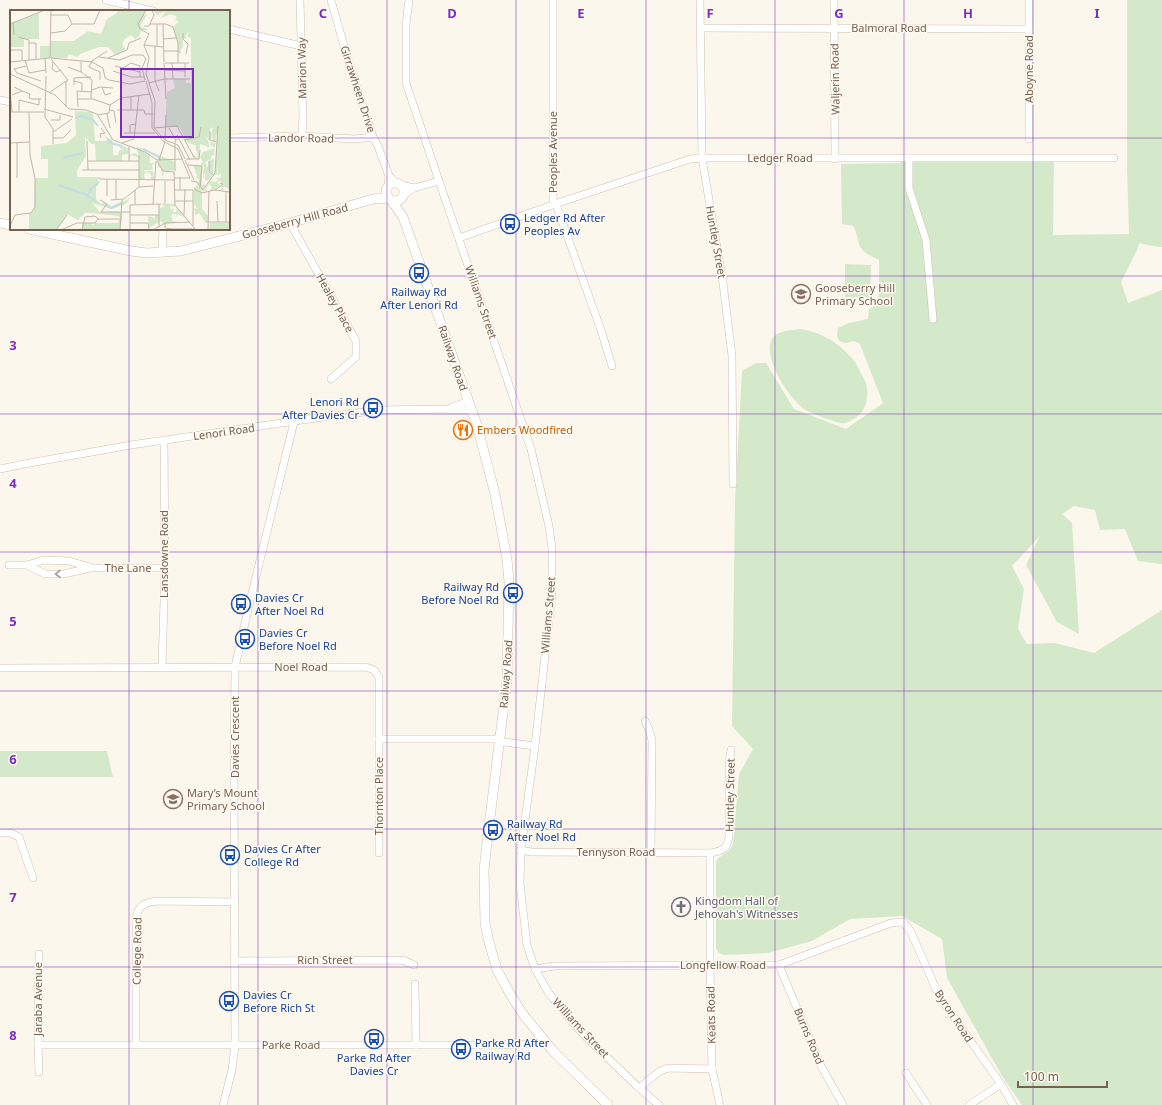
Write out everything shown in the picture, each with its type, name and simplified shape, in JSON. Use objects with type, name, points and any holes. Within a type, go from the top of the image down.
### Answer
[{"type":"street","points":[[106,0],[149,10]]},
{"type":"street","name":"Marion Way","points":[[300,0],[303,115],[302,136]]},
{"type":"street","name":"Girrawheen Drive","points":[[331,0],[348,60],[373,137],[378,146],[393,186]]},
{"type":"street","name":"Williams Street","points":[[409,0],[406,24],[406,82],[531,449],[549,526],[552,548],[552,593],[535,746],[521,850],[520,884],[527,945],[535,969],[548,992],[564,1012],[585,1036],[639,1088],[659,1105]]},
{"type":"street","name":"Peoples Avenue","points":[[553,0],[553,200],[602,333],[612,366]]},
{"type":"street","name":"Huntley Street","points":[[700,0],[702,158],[723,283],[732,356],[733,484]]},
{"type":"street","name":"Waljerin Road","points":[[834,0],[836,158]]},
{"type":"street","name":"Aboyne Road","points":[[1029,0],[1029,139]]},
{"type":"street","name":"Balmoral Road","points":[[701,28],[1029,29]]},
{"type":"street","points":[[230,29],[301,46]]},
{"type":"street","points":[[0,100],[10,102]]},
{"type":"street","name":"Landor Road","points":[[230,138],[302,136],[354,139],[373,137]]},
{"type":"street","points":[[909,158],[909,188],[926,240],[933,319]]},
{"type":"street","name":"Ledger Road","points":[[458,238],[690,159],[1114,158]]},
{"type":"street","points":[[414,188],[395,201],[390,199],[386,192],[393,186],[414,188],[439,181]]},
{"type":"street","points":[[393,186],[404,189],[402,197]]},
{"type":"street","name":"Gooseberry Hill Road","points":[[34,230],[131,251],[147,253],[181,252],[290,223],[372,199],[393,186]]},
{"type":"street","name":"Railway Road","points":[[402,197],[403,217]]},
{"type":"street","name":"Gooseberry Hill Road","points":[[372,199],[390,199]]},
{"type":"street","name":"Railway Road","points":[[390,199],[403,217],[477,425],[490,470],[508,558],[508,670],[484,870],[485,922],[489,942],[497,970],[515,1003],[553,1051],[608,1105]]},
{"type":"street","points":[[0,223],[10,225]]},
{"type":"street","name":"Healey Place","points":[[290,223],[356,341],[356,357],[331,379]]},
{"type":"street","points":[[162,253],[163,230]]},
{"type":"street","name":"Lenori Road","points":[[0,469],[124,446],[380,410],[453,410],[470,406]]},
{"type":"street","name":"Davies Crescent","points":[[223,1105],[233,1062],[235,1045],[235,667],[294,422]]},
{"type":"street","name":"Lansdowne Road","points":[[162,667],[165,568],[164,441]]},
{"type":"street","name":"The Lane","points":[[9,565],[27,565],[44,560],[69,561],[90,568]]},
{"type":"street","name":"The Lane","points":[[27,565],[45,574],[64,574],[90,568],[165,568]]},
{"type":"street","name":"Noel Road","points":[[0,668],[371,668],[379,677],[379,739]]},
{"type":"street","points":[[645,721],[652,741],[651,852]]},
{"type":"street","points":[[379,739],[490,739],[535,746]]},
{"type":"street","name":"Thornton Place","points":[[379,739],[379,853]]},
{"type":"street","name":"Huntley Street","points":[[710,853],[725,848],[728,841],[729,764],[731,750]]},
{"type":"street","points":[[0,833],[10,833],[19,837],[34,878]]},
{"type":"street","name":"Tennyson Road","points":[[521,850],[531,852],[710,853]]},
{"type":"street","name":"Keats Road","points":[[710,853],[712,1069],[720,1105]]},
{"type":"street","name":"College Road","points":[[136,1044],[136,913],[139,908],[149,901],[158,900],[235,902]]},
{"type":"street","name":"Longfellow Road","points":[[535,969],[554,966],[779,965],[891,923],[903,922]]},
{"type":"street","name":"Byron Road","points":[[903,922],[911,932],[940,998],[1001,1084],[1013,1105]]},
{"type":"street","name":"Jaraba Avenue","points":[[38,954],[39,1072]]},
{"type":"street","name":"Rich Street","points":[[235,960],[403,960],[414,965]]},
{"type":"street","name":"Burns Road","points":[[779,965],[820,1066],[843,1105]]},
{"type":"street","points":[[416,984],[416,1045]]},
{"type":"street","name":"Parke Road","points":[[38,1045],[525,1045],[533,1043],[542,1037]]},
{"type":"street","points":[[639,1088],[660,1071],[668,1068],[712,1069]]},
{"type":"street","points":[[906,1073],[927,1105]]},
{"type":"street","points":[[969,1105],[1001,1084]]},
{"type":"green space","points":[[1127,0],[1162,0],[1162,247],[1139,243],[1121,282],[1128,303],[1162,290],[1162,564],[1138,561],[1125,529],[1100,530],[1095,510],[1074,506],[1062,514],[1072,523],[1079,634],[1057,622],[1026,565],[1040,536],[1012,566],[1024,589],[1018,629],[1027,644],[1055,643],[1094,653],[1162,610],[1162,1105],[1022,1105],[1002,1076],[947,978],[942,939],[902,916],[850,919],[812,941],[768,953],[724,955],[719,953],[716,948],[716,862],[729,850],[733,844],[739,774],[753,749],[732,726],[735,501],[742,371],[756,363],[766,363],[794,409],[846,429],[883,403],[860,344],[857,342],[843,343],[837,336],[838,328],[849,323],[868,319],[869,309],[879,304],[879,260],[862,250],[853,226],[842,224],[841,164],[900,163],[899,158],[1054,158],[1053,235],[1129,234],[1127,168]]},
{"type":"green space","points":[[845,264],[871,265],[870,298],[845,297]]},
{"type":"green space","points":[[801,329],[818,333],[831,340],[846,352],[855,362],[866,383],[867,392],[865,406],[857,417],[845,423],[841,423],[822,417],[804,409],[790,395],[783,385],[772,361],[770,350],[771,341],[777,334],[789,330]]},
{"type":"green space","points":[[0,751],[107,751],[113,777],[0,777]]},
{"type":"place","name":"Ledger Rd After Peoples Av","points":[[510,224]]},
{"type":"place","name":"Railway Rd After Lenori Rd","points":[[419,273]]},
{"type":"place","name":"Gooseberry Hill Primary School","points":[[801,294]]},
{"type":"place","name":"Lenori Rd After Davies Cr","points":[[373,408]]},
{"type":"place","name":"Embers Woodfired","points":[[463,430]]},
{"type":"place","name":"Railway Rd Before Noel Rd","points":[[513,593]]},
{"type":"place","name":"Davies Cr After Noel Rd","points":[[241,604]]},
{"type":"place","name":"Davies Cr Before Noel Rd","points":[[245,639]]},
{"type":"place","name":"Mary’s Mount Primary School","points":[[173,799]]},
{"type":"place","name":"Railway Rd After Noel Rd","points":[[493,830]]},
{"type":"place","name":"Davies Cr After College Rd","points":[[230,855]]},
{"type":"place","name":"Kingdom Hall of Jehovah's Witnesses","points":[[681,907]]},
{"type":"place","name":"Davies Cr Before Rich St","points":[[229,1001]]},
{"type":"place","name":"Parke Rd After Davies Cr","points":[[374,1039]]},
{"type":"place","name":"Parke Rd After Railway Rd","points":[[461,1049]]}]
